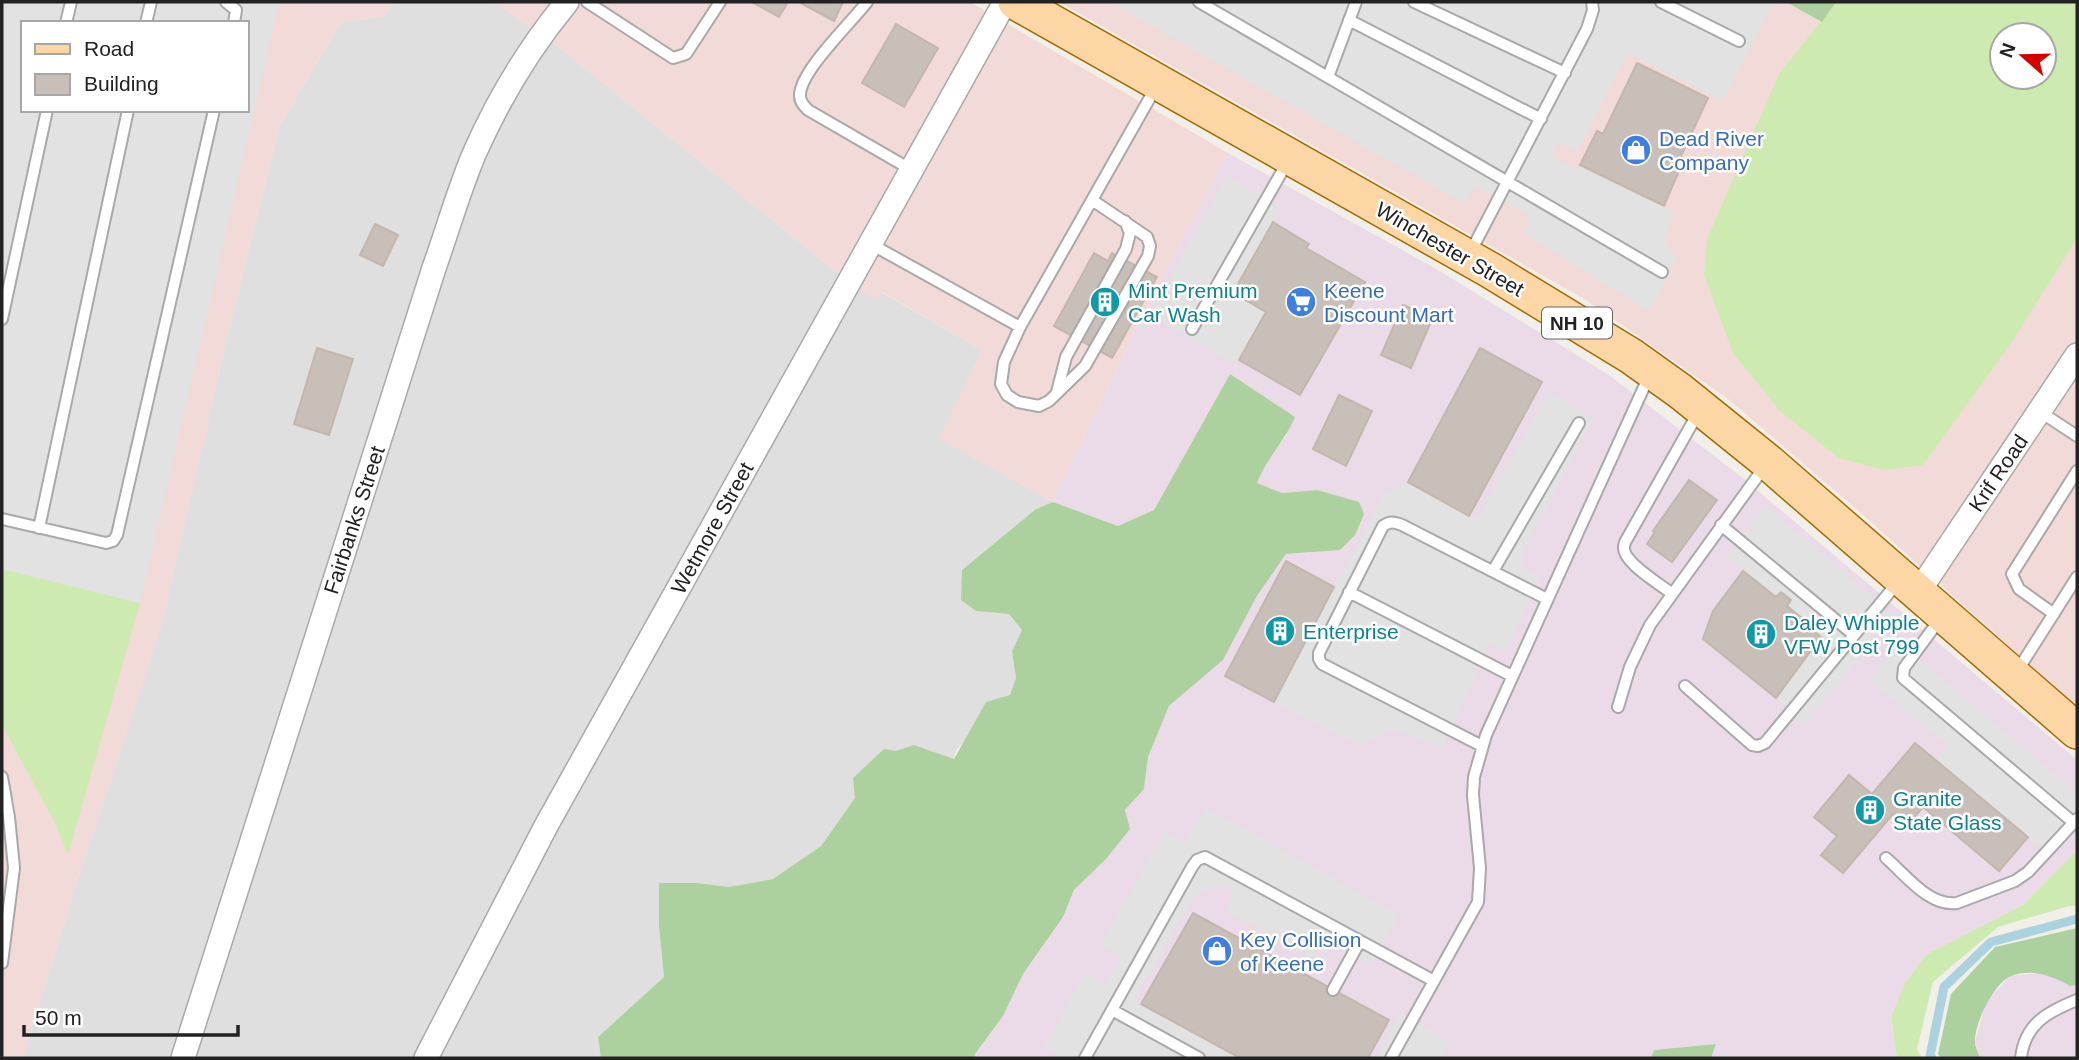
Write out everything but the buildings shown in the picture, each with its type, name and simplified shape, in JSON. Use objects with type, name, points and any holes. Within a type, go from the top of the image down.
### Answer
[{"type":"main road","name":"Winchester Street","points":[[1016,2],[1468,258],[1651,370],[1768,462],[2077,731]]},
{"type":"street","name":"Wetmore Street","points":[[426,1058],[546,826],[1005,2]]},
{"type":"street","name":"Fairbanks Street","points":[[183,1058],[434,268],[474,154],[506,90],[563,3]]},
{"type":"street","name":"Krif Road","points":[[1922,594],[2077,355]]},
{"type":"lane","points":[[66,21],[71,2]]},
{"type":"lane","points":[[146,21],[151,2]]},
{"type":"lane","points":[[226,2],[236,10],[234,21]]},
{"type":"lane","points":[[587,2],[673,58],[686,54],[720,2]]},
{"type":"lane","points":[[867,2],[811,68],[799,97],[808,110],[910,169]]},
{"type":"lane","points":[[1199,2],[1662,272]]},
{"type":"lane","points":[[1328,77],[1356,2]]},
{"type":"lane","points":[[1414,2],[1565,73]]},
{"type":"lane","points":[[1661,2],[1739,41]]},
{"type":"lane","points":[[1468,258],[1587,29],[1591,3]]},
{"type":"lane","points":[[1349,20],[1541,119]]},
{"type":"lane","points":[[1092,200],[1147,237],[1150,246],[1147,257],[1085,366],[1049,401],[1039,406],[1027,406],[1007,395],[1001,384],[1004,362],[1020,327],[1158,82]]},
{"type":"lane","points":[[2,319],[47,112]]},
{"type":"lane","points":[[39,528],[128,112]]},
{"type":"lane","points":[[2,519],[106,543],[113,541],[117,535],[214,112]]},
{"type":"lane","points":[[1192,329],[1291,157]]},
{"type":"lane","points":[[1056,393],[1066,357],[1126,249],[1130,233],[1124,220]]},
{"type":"lane","points":[[869,243],[1020,327]]},
{"type":"lane","points":[[1391,1058],[1478,902],[1480,868],[1473,786],[1477,758],[1651,370]]},
{"type":"lane","points":[[1671,593],[1632,563],[1623,548],[1701,408]]},
{"type":"lane","points":[[2039,411],[2077,436]]},
{"type":"lane","points":[[1493,571],[1578,423]]},
{"type":"lane","points":[[1618,707],[1630,667],[1650,625],[1768,462]]},
{"type":"lane","points":[[2054,614],[2020,589],[2012,574],[2077,471]]},
{"type":"lane","points":[[1482,746],[1322,664],[1319,653],[1382,526],[1387,523],[1402,525],[1547,599]]},
{"type":"lane","points":[[1721,525],[1854,635]]},
{"type":"lane","points":[[2014,675],[2077,577]]},
{"type":"lane","points":[[1349,592],[1512,676]]},
{"type":"lane","points":[[1685,686],[1747,741],[1758,747],[1765,743],[1854,635],[1922,594]]},
{"type":"lane","points":[[1886,858],[1931,898],[1948,905],[2015,881],[2028,872],[2076,821],[1903,678],[1922,594]]},
{"type":"lane","points":[[2,777],[14,868],[2,963]]},
{"type":"lane","points":[[1085,1058],[1192,867],[1197,860],[1205,857],[1434,981]]},
{"type":"lane","points":[[1333,990],[1360,941]]},
{"type":"lane","points":[[2021,1058],[2023,1042],[2032,1027],[2077,1000]]},
{"type":"lane","points":[[1112,1010],[1199,1058]]},
{"type":"shaded area","points":[[2,2],[393,2],[385,16],[341,22],[280,125],[227,338],[161,629],[78,878],[23,1058],[2,1058]]},
{"type":"shaded area","points":[[2,2],[279,2],[140,603],[2,569]]},
{"type":"shaded area","points":[[393,2],[494,2],[555,44],[859,290],[881,292],[982,350],[940,439],[1053,502],[1036,509],[962,570],[976,611],[1009,614],[1022,630],[1012,651],[1016,678],[1010,695],[957,749],[953,759],[914,745],[895,751],[855,798],[821,846],[773,879],[729,887],[698,883],[659,883],[659,926],[664,977],[598,1037],[601,1058],[23,1058],[78,878],[161,628],[227,338],[280,125],[341,22],[385,16]]},
{"type":"shaded area","points":[[494,2],[970,2],[1228,153],[1154,293],[1053,502],[939,439],[982,350],[882,292],[877,300],[859,290],[555,44]]},
{"type":"shaded area","points":[[1059,2],[1786,2],[1822,22],[1836,2],[2077,2],[2077,707],[1861,513],[1727,398],[1586,300]]},
{"type":"shaded area","points":[[1110,2],[1774,2],[1723,101],[1628,53],[1577,151],[1559,142],[1552,156],[1577,169],[1580,165],[1674,211],[1665,235],[1669,251],[1678,257],[1649,311],[1523,233],[1529,224],[1527,214],[1475,186],[1465,204]]},
{"type":"shaded area","points":[[1228,153],[1438,270],[1609,375],[1744,479],[2077,760],[2077,850],[2023,905],[1927,954],[1891,1017],[1897,1058],[1711,1058],[1715,1044],[1655,1050],[1651,1058],[975,1058],[975,1054],[1003,1016],[1023,974],[1063,917],[1074,890],[1106,859],[1125,810],[1144,789],[1148,757],[1169,706],[1223,660],[1257,596],[1286,554],[1311,553],[1317,490],[1282,493],[1256,483],[1267,461],[1287,435],[1230,374],[1154,510],[1118,526],[1053,502],[1154,293]]},
{"type":"shaded area","points":[[1227,176],[1281,208],[1233,293],[1266,312],[1235,365],[1150,314]]},
{"type":"shaded area","points":[[1549,393],[1594,418],[1522,554],[1522,563],[1527,571],[1540,577],[1509,645],[1503,650],[1488,645],[1443,748],[1391,729],[1360,745],[1274,702],[1383,495],[1408,482],[1477,520]]},
{"type":"shaded area","points":[[1766,506],[1895,616],[1804,724],[1776,698],[1821,637],[1787,606],[1791,600],[1781,592],[1776,597],[1727,557]]},
{"type":"shaded area","points":[[1900,643],[2077,793],[2077,819],[2047,854],[1936,760],[1947,745],[1869,680]]},
{"type":"shaded area","points":[[1206,807],[1399,915],[1371,965],[1324,940],[1313,958],[1226,912],[1235,894],[1228,887],[1220,886],[1198,893],[1194,897],[1134,1000],[1240,1058],[1063,1058],[1044,1047],[1085,974],[1104,985],[1119,963],[1118,955],[1100,945],[1165,832],[1185,843]]},
{"type":"shaded area","points":[[2038,973],[2052,976],[2070,986],[2077,985],[2077,1058],[1980,1058],[1975,1042],[1986,1002],[2010,976]]},
{"type":"shaded area","points":[[1400,1012],[1431,1030],[1448,1044],[1440,1058],[1375,1058]]},
{"type":"green space","points":[[1786,2],[1836,2],[1822,22]]},
{"type":"green space","points":[[1836,2],[2077,2],[2077,238],[2012,342],[1923,465],[1884,470],[1839,458],[1780,411],[1733,353],[1704,275],[1707,239],[1779,74]]},
{"type":"green space","points":[[1230,374],[1295,417],[1257,483],[1282,493],[1317,490],[1359,502],[1364,514],[1355,535],[1340,550],[1286,554],[1257,596],[1223,660],[1169,706],[1148,757],[1144,789],[1125,810],[1130,829],[1106,859],[1074,890],[1063,917],[1023,974],[1003,1016],[975,1054],[975,1058],[601,1058],[598,1037],[664,977],[659,926],[659,883],[698,883],[729,887],[773,879],[821,846],[855,798],[853,778],[884,749],[895,751],[914,745],[954,759],[986,702],[1010,695],[1016,678],[1012,651],[1022,630],[1009,614],[976,611],[961,600],[962,570],[1036,509],[1053,502],[1118,526],[1154,510]]},
{"type":"green space","points":[[2,569],[140,603],[68,855],[55,823],[2,725]]},
{"type":"green space","points":[[2077,850],[2077,906],[1998,927],[1933,982],[1917,1049],[1922,1058],[1897,1058],[1891,1017],[1905,983],[1927,954],[2023,905]]},
{"type":"green space","points":[[2077,928],[2077,985],[2070,986],[2049,976],[2034,973],[2011,976],[1998,987],[1981,1015],[1975,1042],[1980,1058],[1941,1058],[1938,1054],[1951,994],[1995,947]]},
{"type":"green space","points":[[1716,1044],[1711,1058],[1651,1058],[1654,1050]]},
{"type":"waterway","points":[[1932,1058],[1930,1056],[1944,987],[1991,942],[2077,919]]},
{"type":"place","name":"Dead River Company","points":[[1636,150]]},
{"type":"place","name":"Mint Premium Car Wash","points":[[1105,302]]},
{"type":"place","name":"Keene Discount Mart","points":[[1301,302]]},
{"type":"place","name":"Enterprise","points":[[1280,631]]},
{"type":"place","name":"Daley Whipple VFW Post 799","points":[[1761,634]]},
{"type":"place","name":"Granite State Glass","points":[[1870,810]]},
{"type":"place","name":"Key Collision of Keene","points":[[1217,951]]}]
